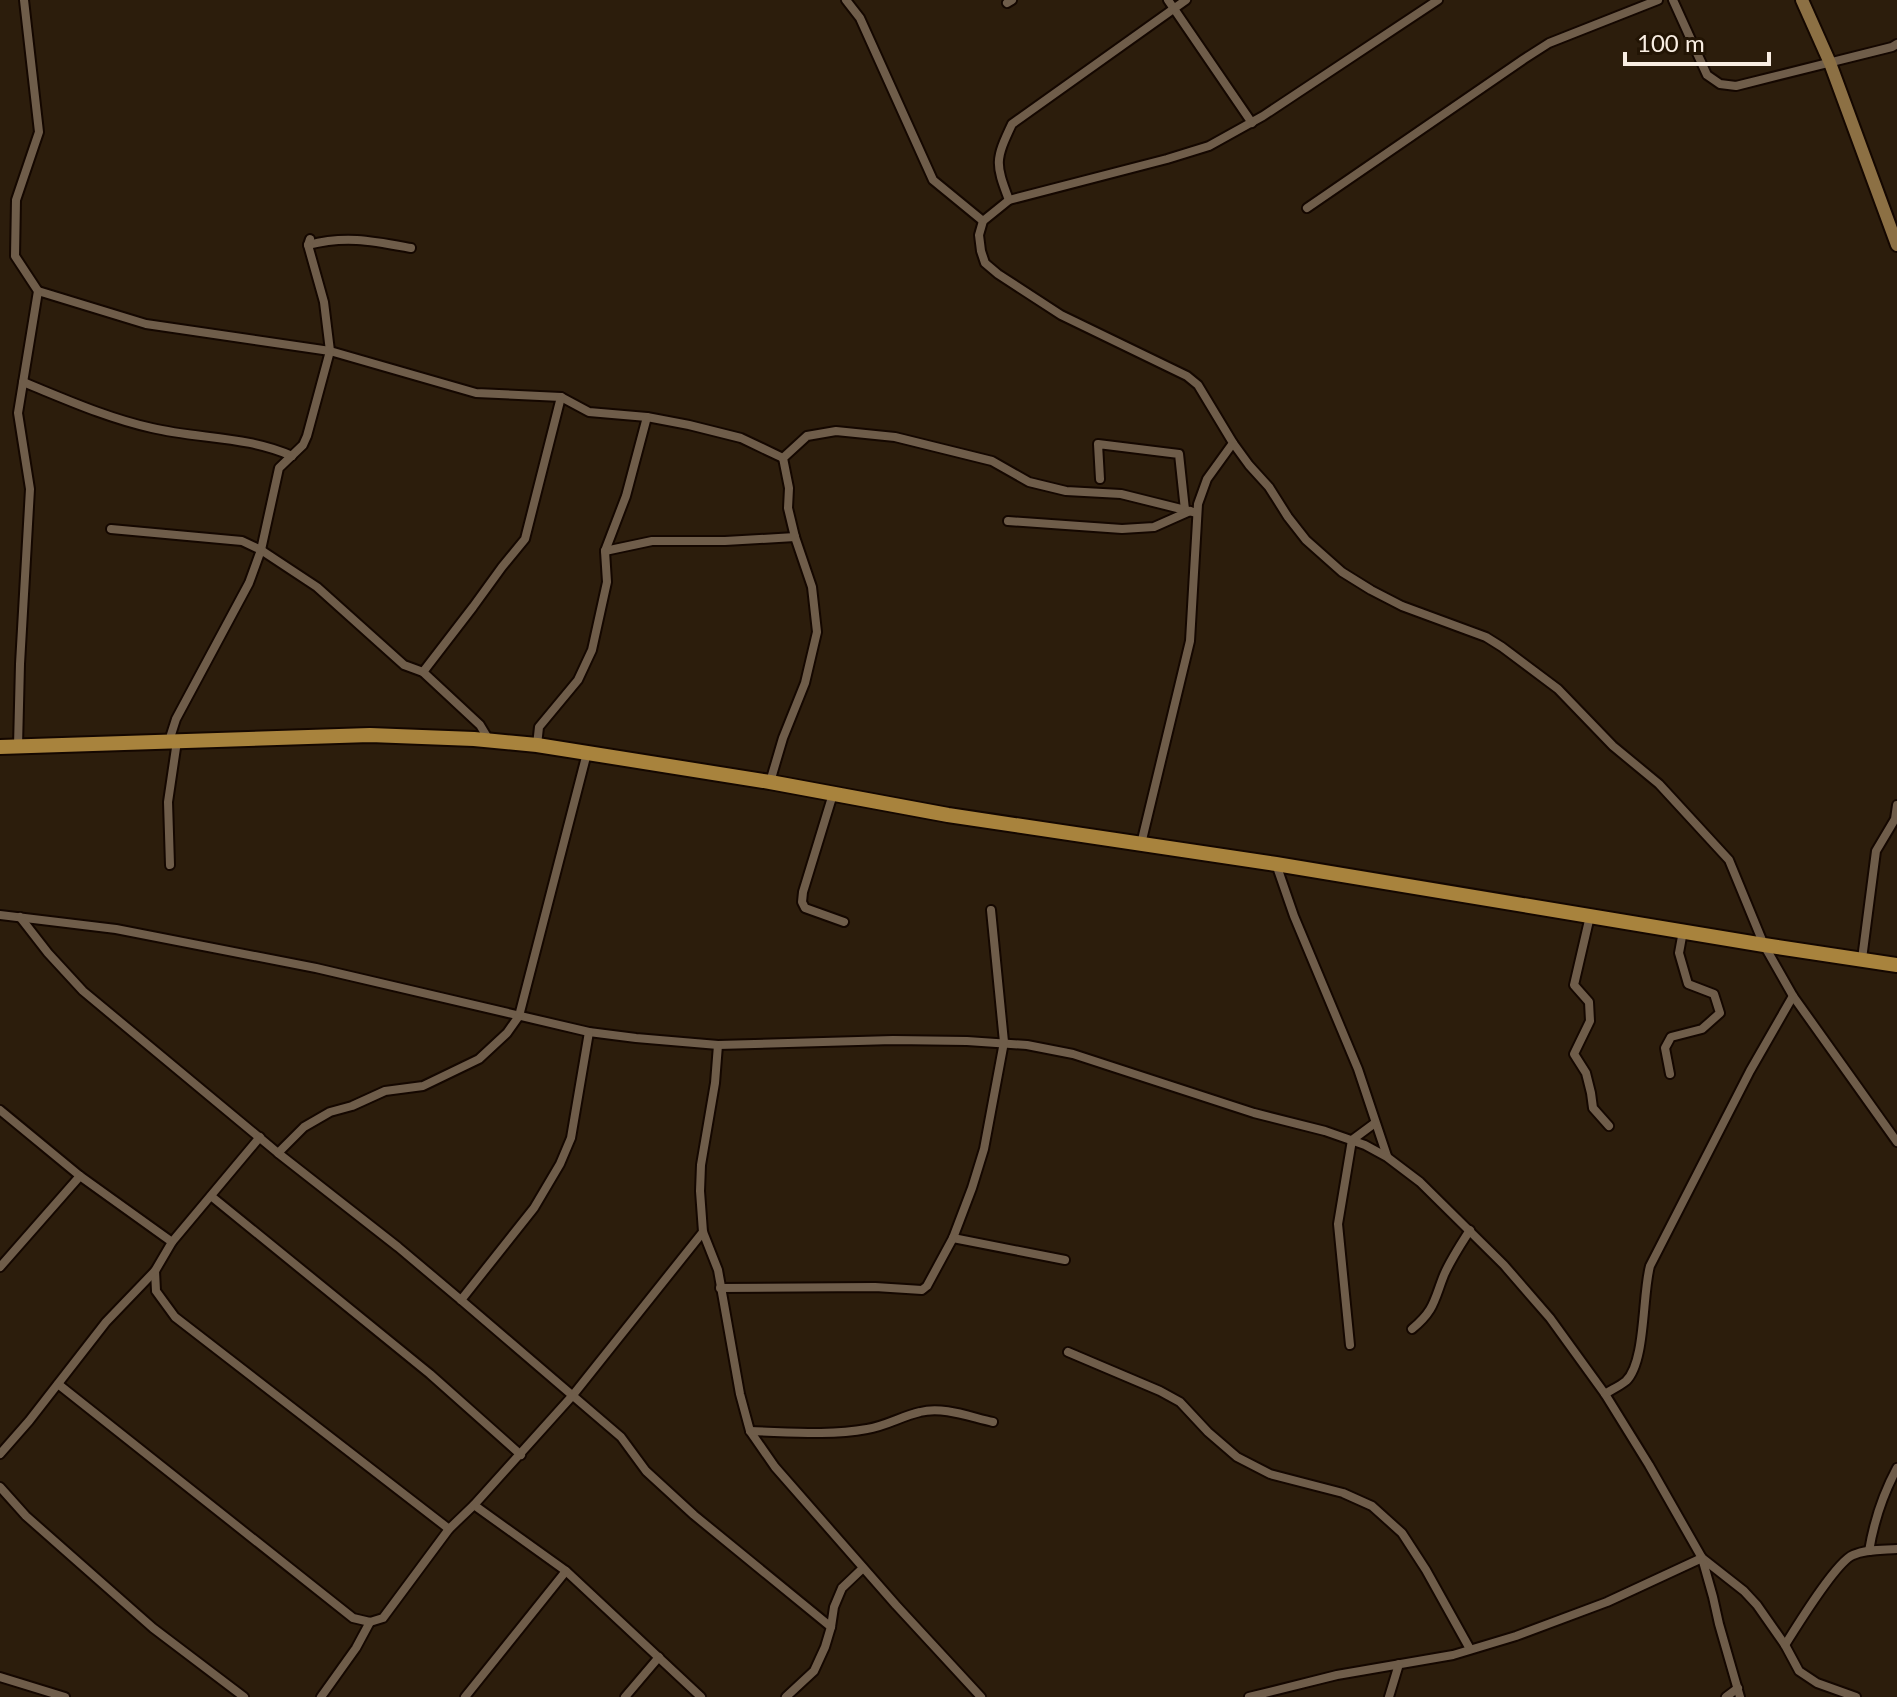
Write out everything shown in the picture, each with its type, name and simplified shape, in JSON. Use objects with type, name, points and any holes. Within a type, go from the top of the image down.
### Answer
[{"type":"main road","points":[[1802,0],[1830,63],[1897,245]]},
{"type":"main road","points":[[0,747],[370,735],[537,745],[963,817],[1276,864],[1897,965]]},
{"type":"street","points":[[24,0],[39,132],[16,200],[15,256],[38,291],[146,324],[330,351],[476,393],[561,397],[589,412],[647,417],[741,438],[783,458]]},
{"type":"street","points":[[846,0],[860,18],[933,180],[983,221]]},
{"type":"street","points":[[1168,0],[1252,123]]},
{"type":"street","points":[[1009,200],[997,161],[1012,124],[1186,0]]},
{"type":"street","points":[[1438,0],[1252,123],[1209,146],[1009,200],[983,221],[979,235],[985,263],[1061,315],[1187,376],[1198,385],[1233,443],[1306,540],[1342,572],[1402,606],[1486,637],[1502,647],[1558,689],[1613,746],[1659,784],[1729,860],[1764,945],[1793,996],[1897,1142]]},
{"type":"street","points":[[1307,208],[1549,43],[1658,0]]},
{"type":"street","points":[[1673,0],[1707,75],[1720,84],[1736,86],[1897,44]]},
{"type":"street","points":[[170,865],[168,802],[176,719],[249,583],[261,550],[279,468],[303,445],[307,436],[330,351],[324,302],[309,242],[364,240],[411,248]]},
{"type":"street","points":[[18,746],[30,489],[18,413],[38,291]]},
{"type":"street","points":[[23,382],[98,412],[152,429],[269,446],[292,456]]},
{"type":"street","points":[[423,672],[525,539],[561,397]]},
{"type":"street","points":[[537,745],[539,727],[578,680],[592,650],[607,582],[605,551],[626,496],[647,417]]},
{"type":"street","points":[[783,458],[807,436],[836,431],[895,437],[992,461],[1029,482],[1066,491],[1121,494],[1191,511]]},
{"type":"street","points":[[1008,521],[1070,527],[1154,527],[1191,511],[1198,504],[1207,479],[1233,443]]},
{"type":"street","points":[[1100,479],[1098,444],[1179,454],[1191,511],[1190,641],[1141,844]]},
{"type":"street","points":[[770,782],[783,738],[805,683],[817,632],[812,587],[788,508],[789,488],[783,458]]},
{"type":"street","points":[[111,529],[242,541],[261,550],[317,587],[404,665],[423,672],[480,725],[489,740]]},
{"type":"street","points":[[605,551],[652,541],[795,537]]},
{"type":"street","points":[[278,1153],[304,1127],[330,1112],[385,1091],[423,1086],[479,1059],[507,1033],[519,1016],[587,752]]},
{"type":"street","points":[[833,794],[802,902],[805,908],[844,922]]},
{"type":"street","points":[[1862,959],[1876,851],[1895,819],[1897,805]]},
{"type":"street","points":[[1276,864],[1294,916],[1358,1069],[1387,1157]]},
{"type":"street","points":[[720,1288],[875,1287],[922,1290],[927,1286],[953,1238],[972,1188],[984,1149],[1004,1042],[991,910]]},
{"type":"street","points":[[0,915],[116,929],[316,968],[589,1032],[636,1038],[718,1045],[893,1040],[1004,1042],[1073,1054],[1254,1113],[1352,1140],[1387,1157],[1420,1182],[1470,1230],[1550,1318],[1605,1394],[1702,1558],[1739,1692],[1726,1697]]},
{"type":"street","points":[[1590,916],[1574,985],[1589,1002],[1590,1021],[1574,1054],[1586,1073],[1593,1108],[1609,1126]]},
{"type":"street","points":[[20,917],[83,991],[278,1153],[398,1247],[573,1395],[621,1437],[646,1471],[694,1515],[831,1627]]},
{"type":"street","points":[[1670,1074],[1665,1048],[1671,1037],[1702,1029],[1720,1013],[1714,994],[1688,984],[1679,953],[1683,931]]},
{"type":"street","points":[[1605,1394],[1626,1382],[1633,1372],[1639,1356],[1645,1283],[1650,1266],[1750,1071],[1793,996]]},
{"type":"street","points":[[461,1300],[534,1208],[560,1164],[571,1138],[589,1032]]},
{"type":"street","points":[[718,1045],[701,1165],[703,1232],[718,1270],[740,1394],[750,1431],[775,1467],[981,1697]]},
{"type":"street","points":[[0,1110],[80,1176],[172,1242]]},
{"type":"street","points":[[1350,1345],[1338,1224],[1341,1194],[1352,1140],[1375,1123]]},
{"type":"street","points":[[0,1454],[106,1322],[155,1271],[172,1242],[260,1137]]},
{"type":"street","points":[[0,1267],[80,1176]]},
{"type":"street","points":[[211,1196],[430,1374],[521,1455]]},
{"type":"street","points":[[1412,1329],[1426,1318],[1434,1305],[1450,1264],[1470,1230]]},
{"type":"street","points":[[58,1384],[353,1618],[370,1622],[383,1618],[449,1529],[521,1455],[573,1395],[703,1232]]},
{"type":"street","points":[[953,1238],[1065,1260]]},
{"type":"street","points":[[0,1249],[9,1255]]},
{"type":"street","points":[[155,1271],[156,1291],[175,1317],[449,1529]]},
{"type":"street","points":[[1068,1352],[1180,1402],[1208,1432],[1248,1463],[1270,1474],[1343,1493],[1372,1506],[1402,1533],[1470,1649]]},
{"type":"street","points":[[750,1431],[868,1429],[916,1412],[936,1410],[993,1422]]},
{"type":"street","points":[[1869,1551],[1884,1493],[1897,1468]]},
{"type":"street","points":[[0,1487],[26,1516],[153,1628],[244,1697]]},
{"type":"street","points":[[474,1505],[566,1571],[701,1697]]},
{"type":"street","points":[[1785,1645],[1840,1565],[1853,1555],[1897,1549]]},
{"type":"street","points":[[1249,1697],[1337,1675],[1453,1655],[1516,1636],[1607,1602],[1702,1558]]},
{"type":"street","points":[[1702,1558],[1757,1605],[1799,1671],[1817,1683],[1856,1697]]},
{"type":"street","points":[[786,1697],[814,1671],[842,1588],[863,1568]]},
{"type":"street","points":[[465,1697],[566,1571]]},
{"type":"street","points":[[321,1697],[356,1648],[370,1622]]},
{"type":"street","points":[[625,1697],[659,1657]]},
{"type":"street","points":[[1389,1697],[1399,1664]]},
{"type":"street","points":[[0,1677],[65,1697]]}]
